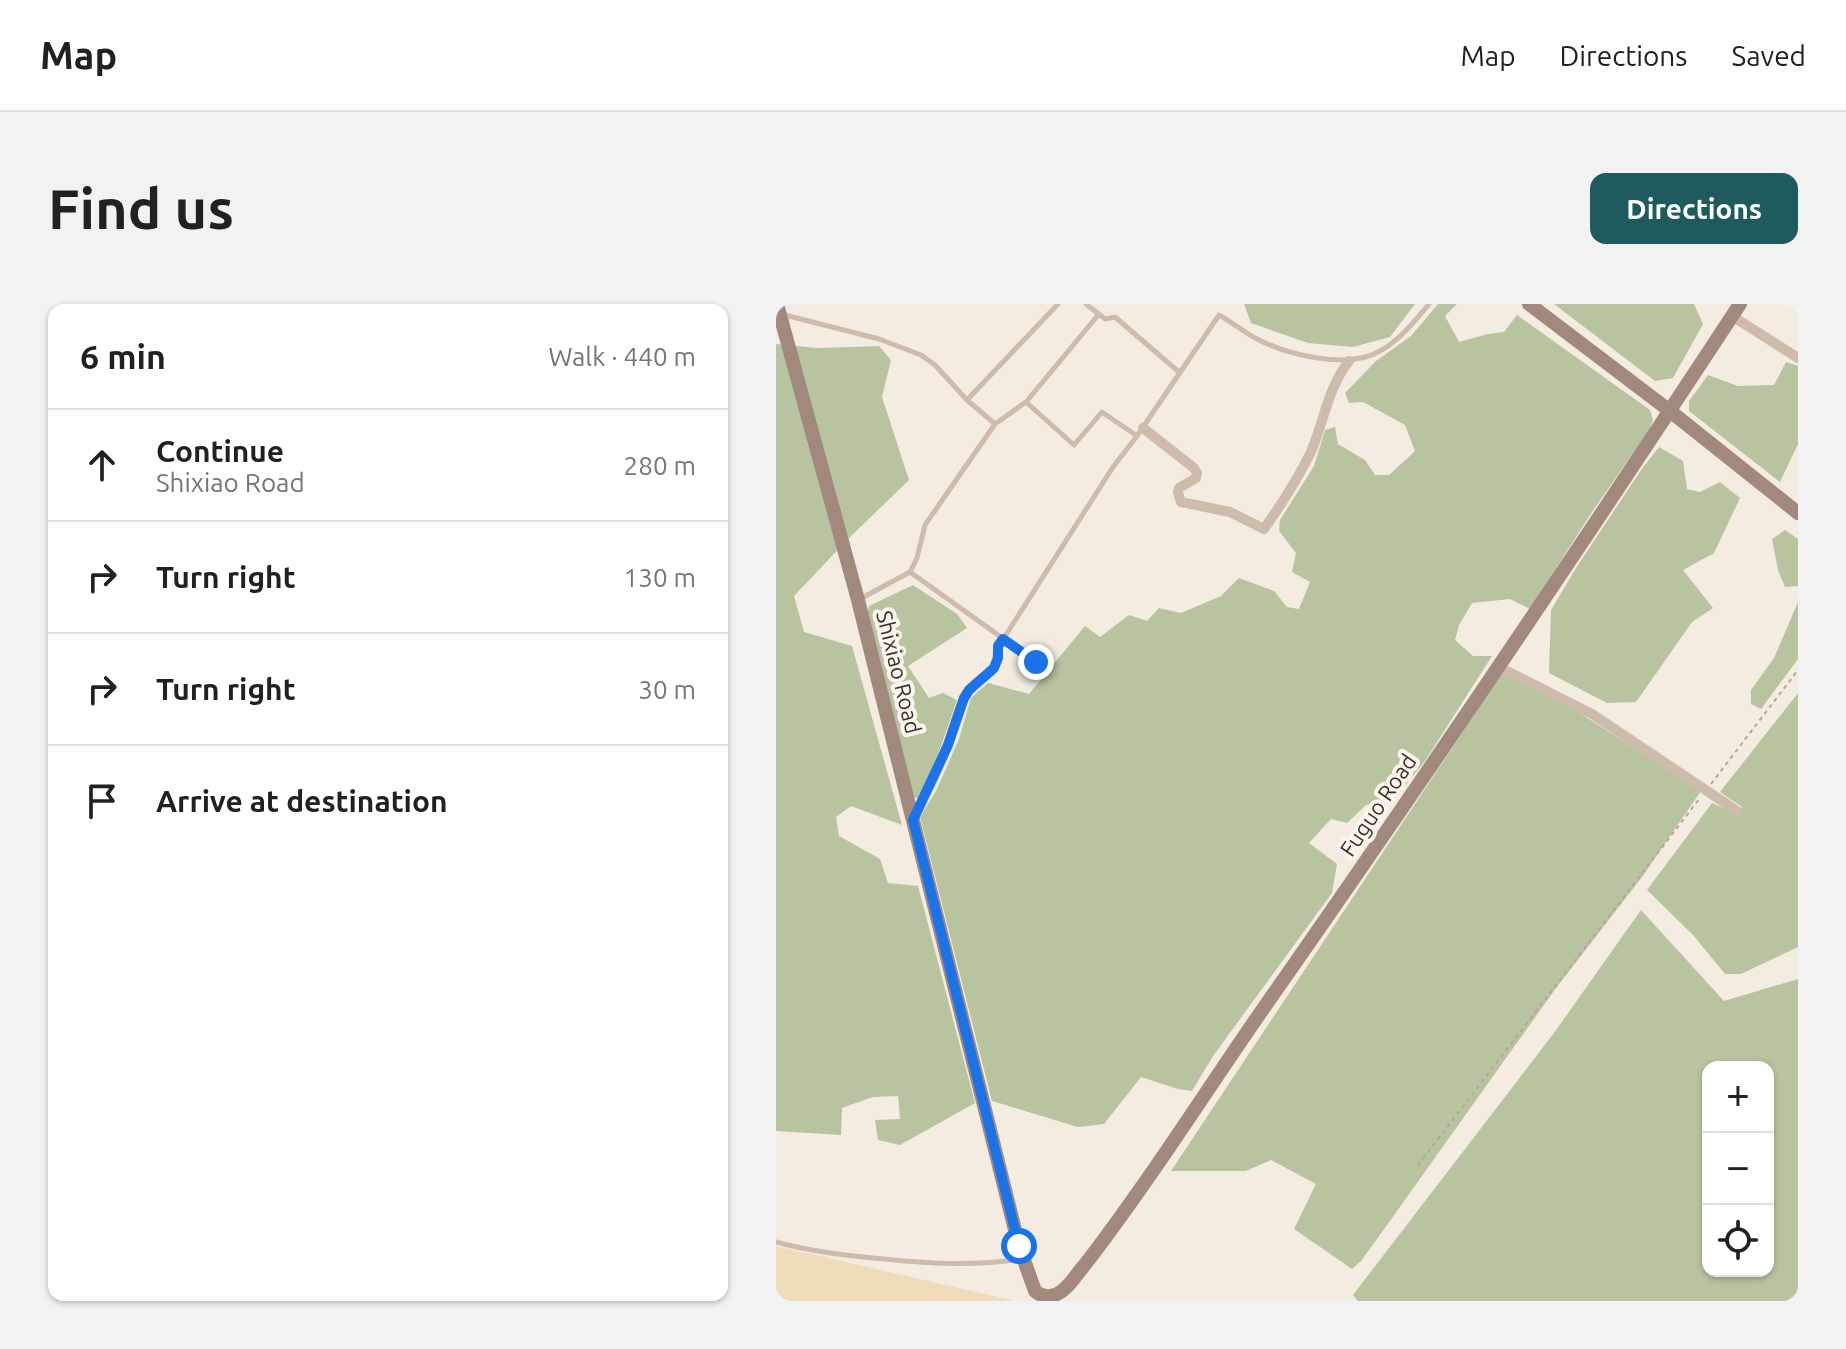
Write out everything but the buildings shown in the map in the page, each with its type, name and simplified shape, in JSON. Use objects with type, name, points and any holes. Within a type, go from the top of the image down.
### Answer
[{"type":"street","points":[[1529,304],[1798,513]]},
{"type":"street","name":"Shixiao Road","points":[[779,309],[858,600],[1031,1284]]},
{"type":"street","points":[[1736,310],[1798,358]]},
{"type":"street","name":"Fuguo Road","points":[[1031,1284],[1039,1295],[1056,1295],[1095,1252],[1192,1116],[1499,667],[1736,310]]},
{"type":"street","points":[[1140,432],[1197,473],[1196,478],[1179,488],[1181,502],[1230,512],[1264,529],[1311,452],[1331,392],[1349,361]]},
{"type":"street","points":[[913,820],[948,745],[964,698],[994,668],[998,646],[1003,639]]},
{"type":"street","points":[[1499,667],[1592,714],[1737,811]]},
{"type":"lane","points":[[967,400],[1058,304]]},
{"type":"lane","points":[[1086,304],[1105,319],[1115,317],[1179,372]]},
{"type":"lane","points":[[1003,639],[1113,467],[1219,315],[1270,345],[1325,359],[1349,361],[1383,350],[1429,304]]},
{"type":"lane","points":[[779,309],[921,355],[995,424]]},
{"type":"lane","points":[[858,600],[910,572],[917,558],[925,525],[995,424],[1026,402],[1099,314]]},
{"type":"lane","points":[[1026,402],[1074,445],[1102,412],[1140,432]]},
{"type":"lane","points":[[910,572],[1036,662]]},
{"type":"lane","points":[[776,1242],[837,1255],[913,1262],[981,1263],[1023,1258]]},
{"type":"path","points":[[1418,1165],[1798,670]]},
{"type":"green space","points":[[1244,304],[1415,304],[1390,337],[1353,347],[1308,343],[1251,323]]},
{"type":"green space","points":[[1438,304],[1457,304],[1445,316],[1459,342],[1504,332],[1517,315],[1650,410],[1653,420],[1649,430],[1530,609],[1510,599],[1472,603],[1459,625],[1455,640],[1473,656],[1492,656],[1425,761],[1395,798],[1366,805],[1347,823],[1331,819],[1309,843],[1337,864],[1332,893],[1213,1056],[1192,1091],[1141,1077],[1104,1124],[1078,1127],[992,1101],[920,817],[936,791],[959,739],[971,698],[988,683],[1029,694],[1085,626],[1100,637],[1129,615],[1147,621],[1159,608],[1181,613],[1221,596],[1239,578],[1274,591],[1287,607],[1299,609],[1310,582],[1292,572],[1296,553],[1279,531],[1280,520],[1314,466],[1325,430],[1335,427],[1338,444],[1365,460],[1375,475],[1389,475],[1415,451],[1405,425],[1363,402],[1349,403],[1345,393],[1376,361],[1411,336]]},
{"type":"green space","points":[[1554,304],[1694,304],[1703,324],[1673,378],[1655,381]]},
{"type":"green space","points":[[776,344],[818,348],[879,346],[891,360],[882,397],[909,480],[794,596],[804,632],[852,646],[902,825],[851,806],[836,817],[839,836],[880,859],[888,883],[918,886],[975,1103],[900,1145],[878,1140],[875,1120],[900,1119],[898,1096],[873,1097],[842,1108],[841,1135],[776,1131]]},
{"type":"green space","points":[[1786,362],[1798,366],[1798,444],[1780,482],[1689,411],[1689,401],[1708,375],[1738,386],[1774,385]]},
{"type":"green space","points":[[1659,447],[1683,461],[1687,489],[1700,492],[1720,482],[1740,498],[1714,553],[1683,570],[1713,608],[1692,622],[1636,702],[1607,703],[1549,673],[1551,610]]},
{"type":"green space","points":[[1785,530],[1798,539],[1798,586],[1785,587],[1778,570],[1772,539]]},
{"type":"green space","points":[[913,585],[957,614],[967,628],[908,666],[929,698],[943,693],[957,700],[919,799],[914,797],[867,616],[869,606]]},
{"type":"green space","points":[[1798,602],[1798,659],[1761,709],[1751,704],[1751,690],[1774,658]]},
{"type":"green space","points":[[1502,673],[1561,701],[1701,791],[1642,877],[1556,988],[1361,1261],[1352,1269],[1294,1229],[1316,1184],[1271,1160],[1246,1171],[1171,1171]]},
{"type":"green space","points":[[1798,693],[1798,947],[1741,974],[1725,974],[1693,935],[1647,890],[1712,803],[1738,814],[1742,807],[1720,792]]},
{"type":"green space","points":[[1641,910],[1724,1001],[1798,979],[1798,1301],[1358,1301],[1353,1295],[1554,1033]]},
{"type":"sand","points":[[776,1246],[1015,1301],[776,1301]]},
{"type":"route","points":[[1019,1246],[913,820],[948,745],[964,698],[994,668],[998,646],[1003,639],[1036,662]]}]
